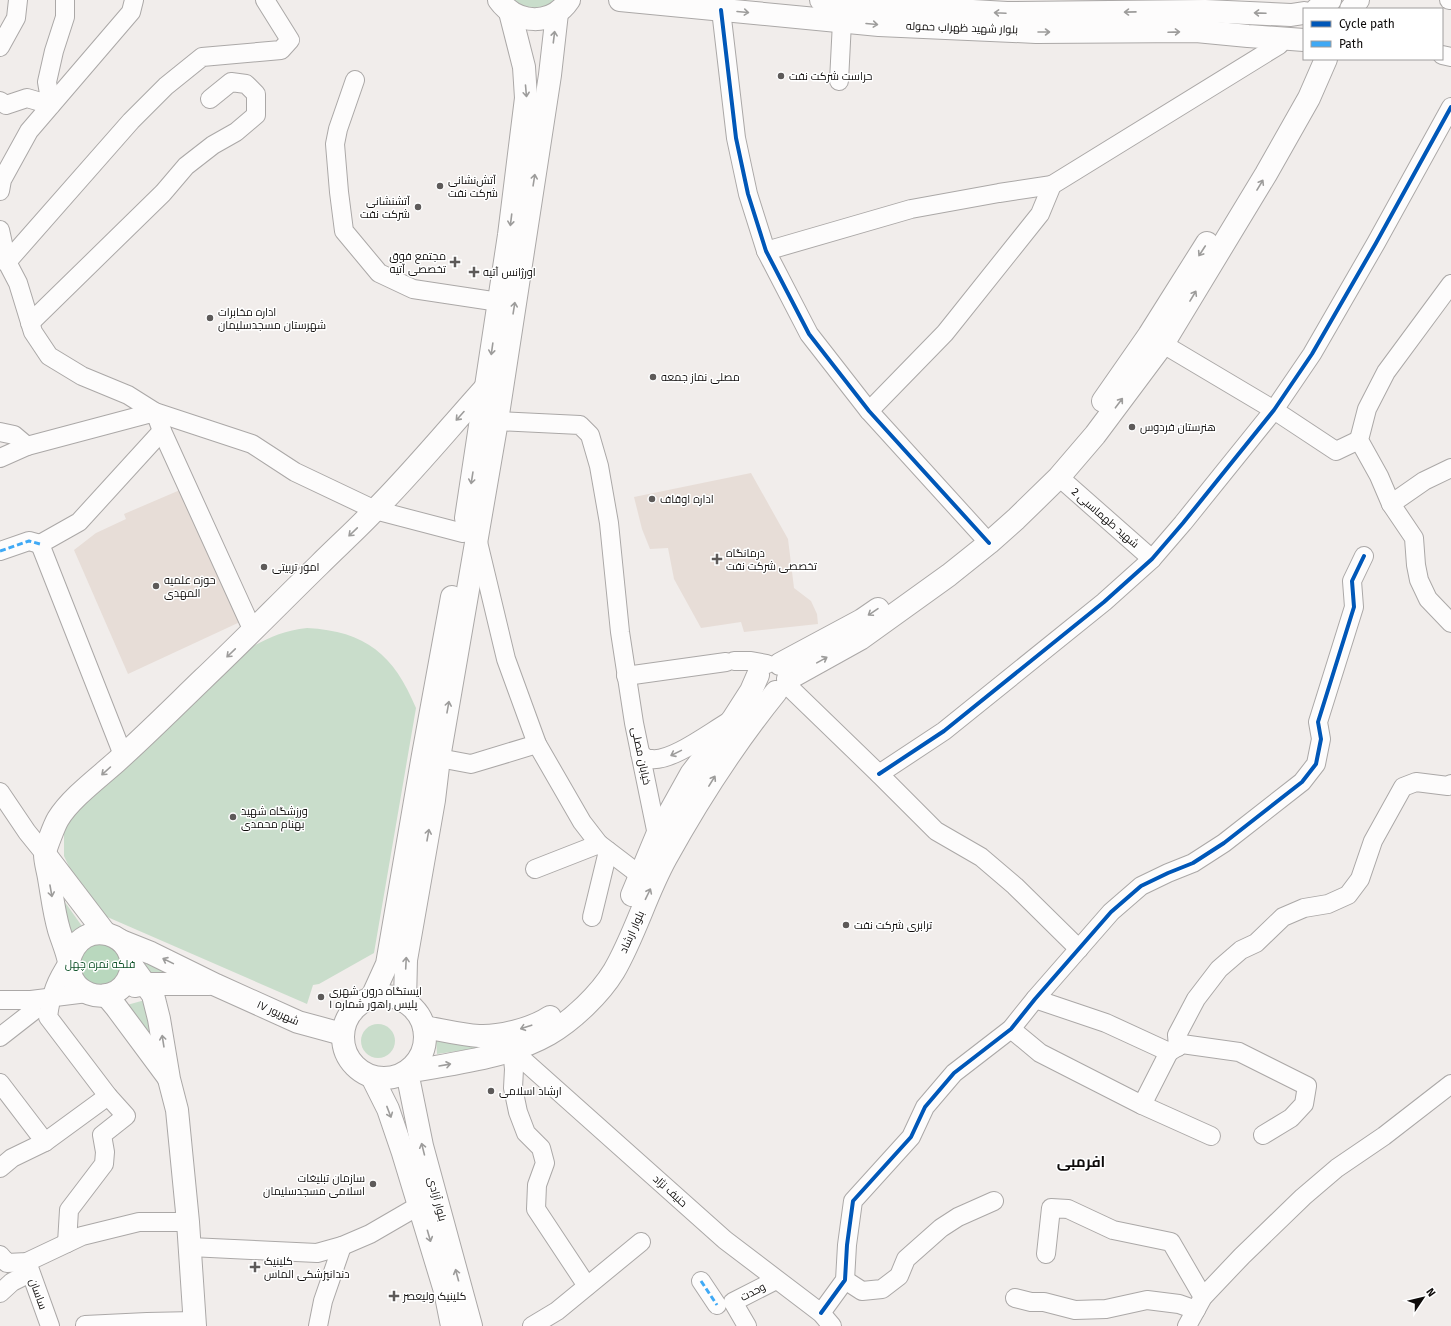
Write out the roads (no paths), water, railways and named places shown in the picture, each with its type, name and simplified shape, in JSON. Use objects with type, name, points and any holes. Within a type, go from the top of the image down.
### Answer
[{"type":"main road","points":[[505,6],[519,17],[534,20],[548,17],[565,4],[582,0]]},
{"type":"main road","name":"بلوار شهید ظهراب حموله","points":[[622,0],[879,25],[1036,32],[1196,31],[1303,40]]},
{"type":"main road","name":"بلوار شهید ظهراب حموله","points":[[821,0],[887,6],[1007,13],[1205,11],[1315,7]]},
{"type":"main road","points":[[1352,8],[1358,0]]},
{"type":"main road","points":[[372,997],[387,964],[423,755],[470,537],[497,421],[551,69],[565,4]]},
{"type":"main road","points":[[405,1002],[406,960],[434,800],[470,537],[486,387],[509,236],[526,98],[524,67],[505,6]]},
{"type":"main road","points":[[1303,16],[1294,22],[1294,32],[1298,37],[1303,40]]},
{"type":"main road","points":[[1280,39],[1303,18]]},
{"type":"main road","points":[[524,67],[534,56],[538,56],[545,60],[551,69]]},
{"type":"main road","points":[[985,539],[1086,426],[1148,335],[1219,225],[1277,128],[1307,72],[1310,60]]},
{"type":"main road","points":[[776,676],[941,566],[1016,519],[1059,477],[1096,435],[1163,344],[1266,174],[1309,98],[1326,60]]},
{"type":"main road","points":[[216,985],[187,984],[150,994],[104,993],[79,988],[73,980],[58,927],[44,853],[57,819],[71,803],[123,756],[253,631],[375,510],[486,387]]},
{"type":"main road","name":"بلوار ارشاد","points":[[407,1072],[476,1059],[512,1050],[549,1034],[567,1021],[595,996],[614,971],[657,849],[691,774],[733,719],[751,691],[776,676]]},
{"type":"main road","name":"بلوار ارشاد","points":[[424,1027],[478,1036],[497,1035],[527,1028],[547,1019],[564,1007],[580,992],[599,969],[641,876],[657,849],[695,808],[776,676]]},
{"type":"main road","points":[[44,853],[113,937],[127,948],[131,956],[132,966],[130,975],[125,984],[104,993]]},
{"type":"main road","points":[[69,962],[71,952],[77,943],[85,937],[95,933],[113,937]]},
{"type":"main road","name":"۱۷ شهریور","points":[[113,937],[151,953],[216,985],[298,1022],[342,1034]]},
{"type":"main road","points":[[132,966],[150,994],[159,1019],[169,1079],[177,1110],[188,1222],[195,1324]]},
{"type":"main road","points":[[104,993],[169,1079]]},
{"type":"main road","points":[[389,996],[398,998],[405,1002],[414,1009],[420,1017],[424,1027],[425,1040],[422,1052],[416,1063],[407,1072],[396,1077],[384,1079],[372,1077],[360,1071],[350,1061],[344,1048],[342,1034],[345,1022],[351,1011],[372,997],[389,996]]},
{"type":"main road","name":"بلوار آزادی","points":[[407,1072],[422,1146],[471,1326]]},
{"type":"main road","name":"بلوار آزادی","points":[[372,1077],[388,1109],[420,1205],[444,1291],[452,1326]]},
{"type":"street","points":[[0,46],[16,18],[18,0]]},
{"type":"street","points":[[51,105],[47,82],[54,51],[65,17],[65,0]]},
{"type":"street","points":[[0,191],[2,180],[29,131],[131,12],[134,0]]},
{"type":"street","points":[[3,261],[131,121],[166,86],[202,57],[280,50],[290,40],[265,0]]},
{"type":"street","points":[[720,10],[736,138],[748,194],[766,251],[809,334],[869,411],[985,539]]},
{"type":"street","points":[[839,81],[842,22]]},
{"type":"street","points":[[766,251],[911,209],[1052,185],[1279,45],[1280,39]]},
{"type":"street","points":[[355,80],[338,129],[335,144],[344,231],[379,273],[406,286],[413,289],[499,302]]},
{"type":"street","points":[[30,323],[163,193],[186,166],[213,145],[236,132],[256,115],[256,94],[246,84],[231,82],[210,99]]},
{"type":"street","points":[[0,101],[6,105],[27,98],[51,105]]},
{"type":"street","points":[[879,774],[944,731],[1104,602],[1152,559],[1183,523],[1274,410],[1312,354],[1376,243],[1451,107]]},
{"type":"street","points":[[869,411],[945,333],[1040,214],[1052,185]]},
{"type":"street","points":[[0,230],[3,261],[18,283],[33,332],[49,356],[82,376],[128,395],[155,412],[252,444],[294,472],[375,510],[470,537],[506,659],[537,744],[582,822],[604,848],[641,876]]},
{"type":"street","points":[[1451,284],[1386,372],[1367,409],[1359,440],[1380,476],[1391,504],[1414,538],[1419,580],[1428,599],[1451,623]]},
{"type":"street","points":[[1163,344],[1274,410],[1336,451],[1359,440]]},
{"type":"street","points":[[155,412],[162,431],[253,631]]},
{"type":"street","points":[[0,458],[27,446],[155,412]]},
{"type":"street","name":"خیابان مصلی","points":[[497,421],[580,425],[590,435],[599,466],[609,523],[626,676],[657,849]]},
{"type":"street","points":[[0,551],[28,541],[40,544],[79,522],[162,431]]},
{"type":"street","points":[[0,432],[14,435],[27,446]]},
{"type":"street","points":[[1391,504],[1424,481],[1451,468]]},
{"type":"street","name":"شهید طهماسبی 2","points":[[1059,477],[1152,559]]},
{"type":"street","points":[[40,544],[123,756]]},
{"type":"street","points":[[826,1319],[845,1280],[847,1245],[853,1201],[911,1137],[925,1107],[954,1073],[1011,1029],[1035,999],[1111,912],[1141,886],[1168,872],[1193,862],[1224,843],[1302,782],[1316,764],[1321,739],[1318,722],[1354,608],[1352,581],[1364,556]]},
{"type":"street","points":[[626,676],[730,661],[751,661],[776,676],[879,774],[936,831],[981,857],[1015,886],[1079,949]]},
{"type":"street","points":[[640,753],[649,759],[654,760],[659,760],[676,754],[733,719]]},
{"type":"street","points":[[439,758],[471,764],[537,744]]},
{"type":"street","points":[[1142,1105],[1173,1050],[1177,1035],[1196,999],[1219,969],[1241,950],[1256,943],[1283,917],[1304,908],[1328,904],[1348,895],[1360,879],[1373,841],[1403,787],[1416,782],[1448,786],[1451,784]]},
{"type":"street","points":[[0,792],[27,832],[44,853]]},
{"type":"street","points":[[535,869],[604,848]]},
{"type":"street","points":[[592,917],[604,848]]},
{"type":"street","points":[[67,1243],[69,1210],[104,1164],[106,1152],[102,1135],[126,1116],[108,1096],[48,1017],[51,998],[58,978],[69,962]]},
{"type":"street","points":[[0,1000],[31,1000],[104,993]]},
{"type":"street","points":[[1035,999],[1106,1023],[1173,1050]]},
{"type":"street","points":[[0,1037],[32,1012],[31,1000]]},
{"type":"street","points":[[1011,1029],[1040,1053],[1142,1105],[1211,1136]]},
{"type":"street","points":[[1173,1050],[1182,1044],[1239,1052],[1307,1086],[1304,1104],[1291,1118],[1264,1135]]},
{"type":"street","points":[[512,1050],[514,1069],[513,1088],[518,1112],[526,1133],[541,1148],[545,1163],[537,1185],[536,1209],[587,1286]]},
{"type":"street","name":"حنیف نژاد","points":[[512,1050],[725,1240],[826,1319]]},
{"type":"street","points":[[0,1083],[45,1142]]},
{"type":"street","points":[[1187,1326],[1199,1303],[1242,1256],[1292,1208],[1336,1168],[1384,1136],[1451,1084]]},
{"type":"street","points":[[0,1168],[12,1158],[45,1142],[108,1096]]},
{"type":"street","points":[[845,1280],[862,1291],[882,1289],[899,1276],[906,1259],[940,1228],[958,1217],[994,1201]]},
{"type":"street","points":[[190,1247],[317,1254],[342,1246],[370,1234],[420,1205]]},
{"type":"street","points":[[1046,1254],[1051,1208],[1068,1209],[1113,1230],[1171,1242],[1199,1303]]},
{"type":"street","points":[[0,1293],[28,1267],[67,1243],[82,1236],[139,1222],[188,1222]]},
{"type":"street","points":[[532,1326],[556,1311],[641,1242]]},
{"type":"street","points":[[318,1326],[323,1301],[342,1246]]},
{"type":"street","points":[[0,1256],[7,1262],[28,1267]]},
{"type":"street","name":"ساسان","points":[[28,1267],[50,1326]]},
{"type":"street","name":"وحدت","points":[[747,1326],[733,1302],[776,1280]]},
{"type":"street","points":[[701,1281],[716,1305]]},
{"type":"street","points":[[1015,1298],[1031,1302],[1044,1302],[1075,1310],[1106,1309],[1148,1300],[1179,1304],[1199,1303]]},
{"type":"street","points":[[84,1325],[147,1322],[195,1324]]},
{"type":"place","name":"حراست شرکت نفت","points":[[781,76]]},
{"type":"place","name":"آتش‌نشانی شرکت نفت","points":[[440,186]]},
{"type":"place","name":"آتشنشانی شرکت نفت","points":[[418,207]]},
{"type":"place","name":"مجتمع فوق تخصصی آتیه","points":[[455,262]]},
{"type":"place","name":"اورژانس آتیه","points":[[474,272]]},
{"type":"place","name":"اداره مخابرات شهرستان مسجدسلیمان","points":[[210,318]]},
{"type":"place","name":"مصلی نماز جمعه","points":[[653,377]]},
{"type":"place","name":"هنرستان فردوس","points":[[1132,427]]},
{"type":"place","name":"اداره اوقاف","points":[[652,499]]},
{"type":"place","name":"درمانگاه تخصصی شرکت نفت","points":[[717,559]]},
{"type":"place","name":"امور تربیتی","points":[[264,567]]},
{"type":"place","name":"حوزه علمیه المهدی","points":[[156,586]]},
{"type":"place","name":"ورزشگاه شهید بهنام محمدی","points":[[233,817]]},
{"type":"place","name":"ترابری شرکت نفت","points":[[846,925]]},
{"type":"place","name":"ایستگاه درون شهری پلیس راهور شماره ۱","points":[[321,997]]},
{"type":"place","name":"ارشاد اسلامی","points":[[491,1091]]},
{"type":"place","name":"سازمان تبلیغات اسلامی مسجدسلیمان","points":[[373,1184]]},
{"type":"place","name":"کلینیک دندانپزشکی الماس","points":[[255,1267]]},
{"type":"place","name":"کلینیک ولیعصر","points":[[394,1296]]},
{"type":"district","name":"افرمبی","points":[[1081,1162]]},
{"type":"park label","name":"فلکه نمره چهل","points":[[100,964]]}]
